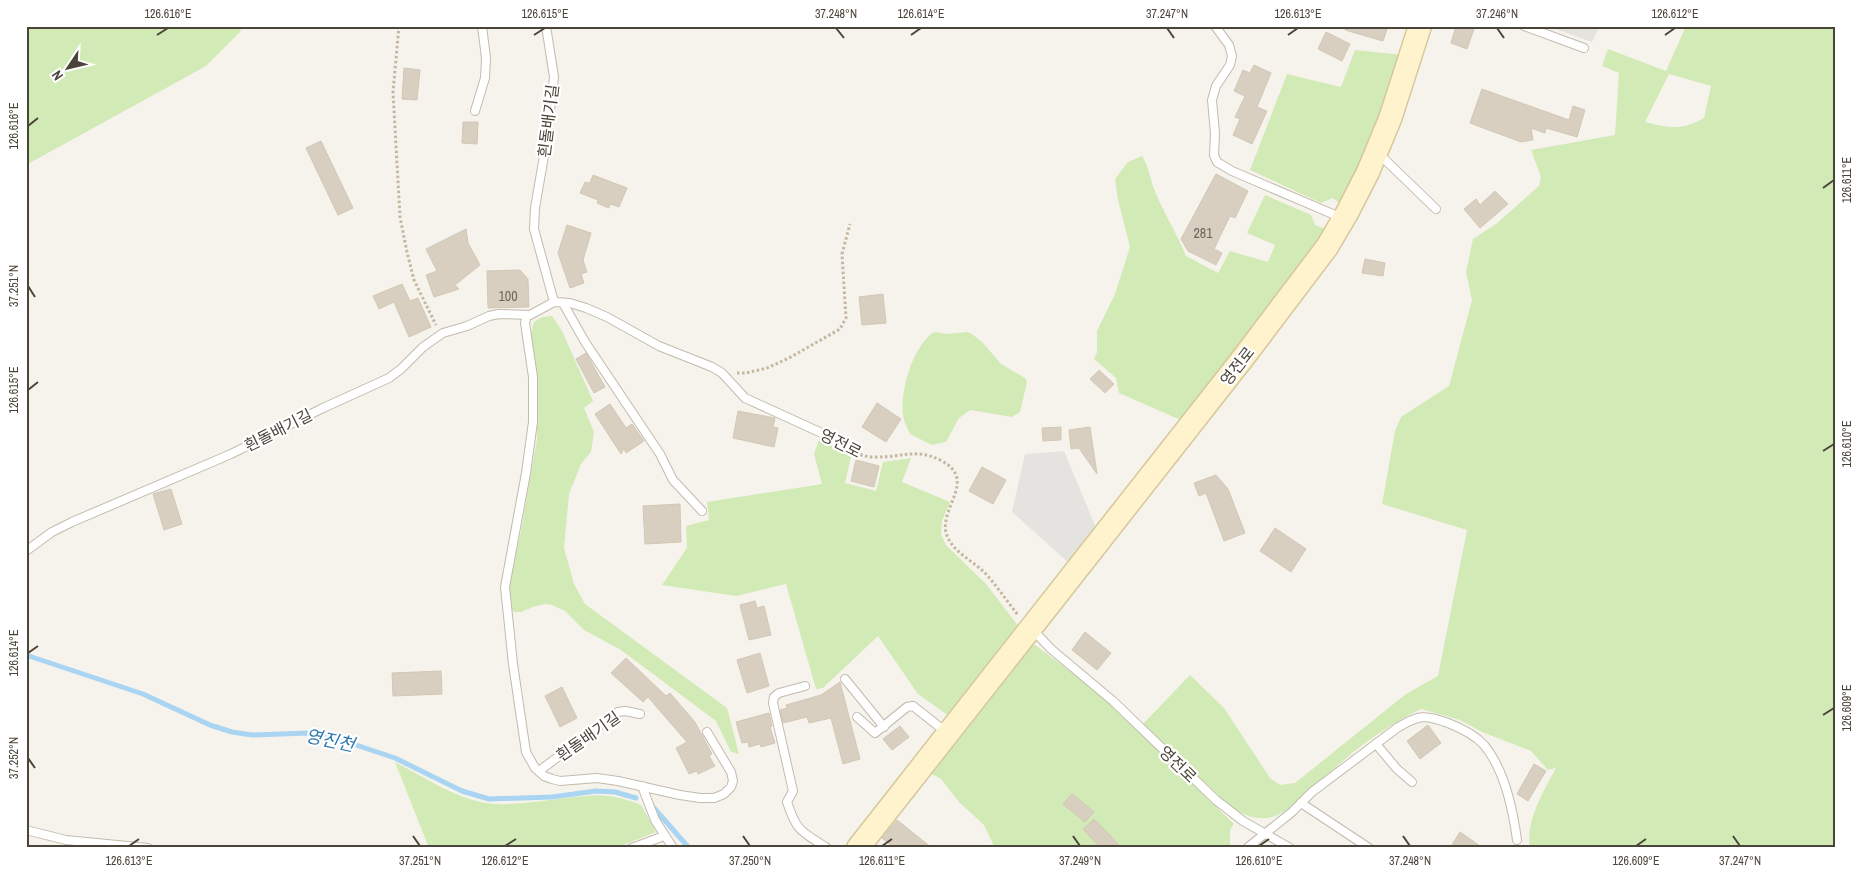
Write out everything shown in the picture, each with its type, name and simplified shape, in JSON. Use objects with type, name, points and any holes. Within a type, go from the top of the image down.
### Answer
[{"type":"street","name":"영전로","points":[[858,848],[1303,280],[1327,246],[1344,219],[1377,151],[1403,83],[1420,26]]},
{"type":"lane","points":[[475,111],[485,78],[486,58],[482,26]]},
{"type":"lane","name":"흰돌배기길","points":[[26,551],[52,532],[72,522],[231,454],[323,408],[389,378],[423,347],[443,333],[489,316],[499,314],[530,315],[554,302],[534,229],[535,208],[545,150],[554,77],[546,26]]},
{"type":"lane","points":[[1215,26],[1230,45],[1232,56],[1230,65],[1216,86],[1212,100],[1215,133],[1214,155],[1217,162],[1232,171],[1344,219]]},
{"type":"lane","points":[[1524,26],[1584,48]]},
{"type":"lane","points":[[1377,151],[1436,209]]},
{"type":"lane","points":[[554,302],[563,303],[585,342],[660,454],[673,480],[702,511]]},
{"type":"lane","name":"영전로","points":[[563,303],[570,303],[593,311],[659,346],[712,367],[722,373],[745,398],[826,435]]},
{"type":"lane","name":"흰돌배기길","points":[[526,315],[525,323],[533,377],[533,422],[526,473],[505,586],[513,664],[523,737],[528,757],[544,776],[560,781],[597,778],[700,798],[714,798],[724,794],[731,787],[733,780],[731,772],[707,732]]},
{"type":"lane","name":"영전로","points":[[1031,627],[1052,649],[1114,701],[1216,800],[1243,821],[1290,848]]},
{"type":"lane","points":[[845,679],[884,727]]},
{"type":"lane","points":[[805,686],[779,694],[774,697],[774,703],[793,792],[788,802],[794,823],[800,830],[827,848]]},
{"type":"lane","points":[[857,717],[875,733],[907,707],[912,706],[948,733]]},
{"type":"lane","name":"흰돌배기길","points":[[539,771],[618,712],[626,711],[640,714]]},
{"type":"lane","points":[[1246,848],[1301,804],[1312,792],[1376,744],[1412,719],[1424,716],[1463,729],[1484,745],[1504,783],[1513,810],[1517,840]]},
{"type":"lane","points":[[1376,744],[1397,769],[1412,782]]},
{"type":"lane","points":[[642,786],[648,805],[664,836],[673,848]]},
{"type":"lane","points":[[1301,804],[1370,848]]},
{"type":"lane","points":[[26,830],[66,840],[148,848]]},
{"type":"lane","points":[[632,848],[664,836]]},
{"type":"path","points":[[399,26],[393,92],[400,217],[414,280],[434,322],[443,333]]},
{"type":"path","points":[[722,373],[746,373],[766,368],[789,358],[840,328],[846,318],[842,254],[850,224]]},
{"type":"path","name":"영전로","points":[[826,435],[860,455],[875,457],[920,453],[942,461],[953,470],[958,480],[947,519],[946,531],[950,540],[957,550],[983,571],[1018,615],[1031,627]]},
{"type":"green space","points":[[26,26],[242,26],[240,32],[206,66],[26,165]]},
{"type":"green space","points":[[1686,26],[1835,26],[1835,848],[1530,848],[1529,838],[1533,817],[1541,796],[1556,768],[1548,770],[1531,751],[1482,732],[1460,720],[1421,709],[1362,745],[1299,800],[1280,814],[1267,818],[1256,818],[1232,808],[1143,724],[1190,675],[1224,708],[1270,778],[1280,785],[1295,783],[1406,694],[1438,676],[1467,530],[1382,504],[1395,431],[1401,417],[1449,386],[1472,300],[1466,272],[1473,239],[1496,224],[1539,186],[1541,177],[1531,150],[1615,135],[1619,73],[1602,66],[1608,49],[1666,71]],"holes":[[[1669,74],[1711,86],[1704,118],[1682,127],[1662,126],[1645,122]]]},
{"type":"green space","points":[[1355,50],[1403,55],[1383,115],[1342,205],[1333,198],[1321,203],[1250,170],[1287,74],[1341,87]]},
{"type":"green space","points":[[1142,156],[1148,168],[1154,189],[1186,256],[1218,273],[1230,251],[1268,262],[1275,245],[1247,233],[1265,195],[1311,215],[1315,225],[1326,229],[1298,272],[1183,421],[1119,393],[1116,378],[1094,359],[1097,352],[1097,331],[1115,294],[1130,247],[1118,200],[1115,179],[1128,162]]},
{"type":"green space","points":[[552,316],[562,331],[593,401],[584,408],[594,432],[591,452],[581,464],[569,494],[564,548],[574,584],[585,604],[727,708],[739,754],[731,752],[716,721],[621,650],[584,630],[565,611],[552,605],[544,604],[521,612],[514,612],[510,607],[509,587],[537,439],[537,385],[531,333],[534,322],[542,317]]},
{"type":"green space","points":[[934,332],[947,334],[967,332],[972,334],[983,343],[1001,364],[1025,378],[1027,382],[1020,412],[1012,417],[970,410],[959,418],[946,442],[932,445],[910,434],[903,416],[903,394],[909,370],[919,348]]},
{"type":"green space","points":[[820,438],[851,457],[845,483],[876,491],[883,462],[911,458],[902,482],[950,502],[942,521],[941,534],[946,545],[986,584],[1019,627],[949,716],[918,694],[878,636],[823,688],[816,689],[786,584],[736,596],[662,585],[687,548],[686,526],[709,520],[707,502],[822,484],[814,454]]},
{"type":"green space","points":[[1035,645],[1094,689],[1234,824],[1230,830],[1230,848],[995,848],[984,825],[959,802],[941,779],[928,772],[1026,646]]},
{"type":"green space","points":[[395,762],[443,788],[481,802],[514,804],[595,795],[621,798],[641,805],[656,832],[616,848],[429,848]]},
{"type":"shaded area","points":[[1547,26],[1600,26],[1592,42]]},
{"type":"shaded area","points":[[1064,451],[1097,530],[1070,564],[1012,512],[1025,454]]},
{"type":"building","points":[[1346,26],[1388,26],[1383,41],[1345,30]]},
{"type":"building","points":[[1456,26],[1475,26],[1467,49],[1451,43]]},
{"type":"building","points":[[1326,32],[1350,44],[1342,61],[1318,49]]},
{"type":"building","points":[[1254,65],[1271,73],[1257,107],[1267,111],[1252,144],[1233,135],[1240,119],[1235,117],[1245,96],[1234,91],[1243,70],[1250,73]]},
{"type":"building","points":[[404,68],[420,70],[417,100],[402,99]]},
{"type":"building","points":[[1482,89],[1569,120],[1573,106],[1585,110],[1577,137],[1546,128],[1545,133],[1531,128],[1533,140],[1521,142],[1470,123]]},
{"type":"building","points":[[463,122],[478,122],[477,144],[462,143]]},
{"type":"building","points":[[321,141],[353,208],[338,215],[306,148]]},
{"type":"building","points":[[1216,174],[1248,191],[1235,218],[1230,216],[1214,249],[1222,253],[1216,265],[1188,251],[1181,239]]},
{"type":"building","points":[[593,175],[627,188],[619,207],[610,204],[609,208],[597,203],[598,200],[580,193],[585,182],[590,183]]},
{"type":"building","points":[[1495,191],[1508,204],[1480,228],[1464,209],[1476,199],[1480,205]]},
{"type":"building","points":[[567,225],[591,233],[583,260],[587,272],[581,274],[584,283],[570,288],[558,253]]},
{"type":"building","points":[[466,229],[468,243],[480,265],[455,285],[459,289],[434,297],[426,275],[437,271],[426,249]]},
{"type":"building","points":[[1365,259],[1385,263],[1383,276],[1362,273]]},
{"type":"building","points":[[520,270],[528,279],[529,307],[488,308],[487,271]]},
{"type":"building","points":[[402,284],[410,301],[418,298],[431,327],[409,337],[394,302],[379,309],[373,296]]},
{"type":"building","points":[[883,294],[886,323],[862,325],[859,297]]},
{"type":"building","points":[[586,353],[605,387],[594,393],[576,359]]},
{"type":"building","points":[[1099,370],[1114,384],[1105,393],[1090,379]]},
{"type":"building","points":[[877,403],[901,419],[886,442],[862,427]]},
{"type":"building","points":[[610,404],[626,428],[632,424],[644,441],[626,453],[624,448],[621,454],[595,414]]},
{"type":"building","points":[[738,411],[775,418],[773,427],[778,428],[774,447],[733,438]]},
{"type":"building","points":[[1061,427],[1061,440],[1043,441],[1042,428]]},
{"type":"building","points":[[1090,427],[1097,474],[1079,448],[1071,449],[1069,430]]},
{"type":"building","points":[[856,460],[879,466],[874,487],[851,481]]},
{"type":"building","points":[[982,467],[1006,480],[993,504],[969,491]]},
{"type":"building","points":[[1216,475],[1228,489],[1245,533],[1224,541],[1206,493],[1199,496],[1194,483]]},
{"type":"building","points":[[171,489],[182,524],[164,530],[153,494]]},
{"type":"building","points":[[680,504],[681,542],[645,544],[643,506]]},
{"type":"building","points":[[1275,528],[1306,549],[1291,572],[1260,551]]},
{"type":"building","points":[[755,601],[757,608],[764,606],[771,635],[749,640],[740,605]]},
{"type":"building","points":[[1085,632],[1111,653],[1097,670],[1072,650]]},
{"type":"building","points":[[760,653],[769,686],[747,693],[737,660]]},
{"type":"building","points":[[626,658],[666,696],[670,693],[695,722],[712,754],[709,756],[715,766],[698,774],[697,771],[689,774],[676,748],[687,742],[648,697],[643,702],[611,673]]},
{"type":"building","points":[[441,671],[442,694],[393,696],[392,673]]},
{"type":"building","points":[[840,682],[860,759],[843,764],[831,718],[809,723],[807,717],[783,723],[780,710],[787,708],[786,705],[821,695]]},
{"type":"building","points":[[562,687],[577,718],[560,727],[545,696]]},
{"type":"building","points":[[769,713],[772,726],[770,727],[775,743],[761,747],[760,744],[749,747],[748,742],[742,743],[736,722]]},
{"type":"building","points":[[1428,725],[1441,743],[1420,759],[1407,741]]},
{"type":"building","points":[[900,726],[909,737],[892,750],[883,739]]},
{"type":"building","points":[[1534,764],[1546,771],[1528,801],[1517,794]]},
{"type":"building","points":[[1072,794],[1094,812],[1085,822],[1063,804]]},
{"type":"building","points":[[1094,819],[1122,848],[1101,848],[1083,829]]},
{"type":"building","points":[[897,820],[932,848],[894,848],[882,838]]},
{"type":"building","points":[[1460,832],[1483,848],[1450,848]]},
{"type":"waterway","name":"영진천","points":[[26,655],[143,694],[210,725],[232,732],[252,735],[308,733],[335,738],[395,758],[462,791],[489,799],[552,797],[596,791],[615,792],[636,798]]},
{"type":"waterway","name":"영진천","points":[[654,808],[689,848]]}]
